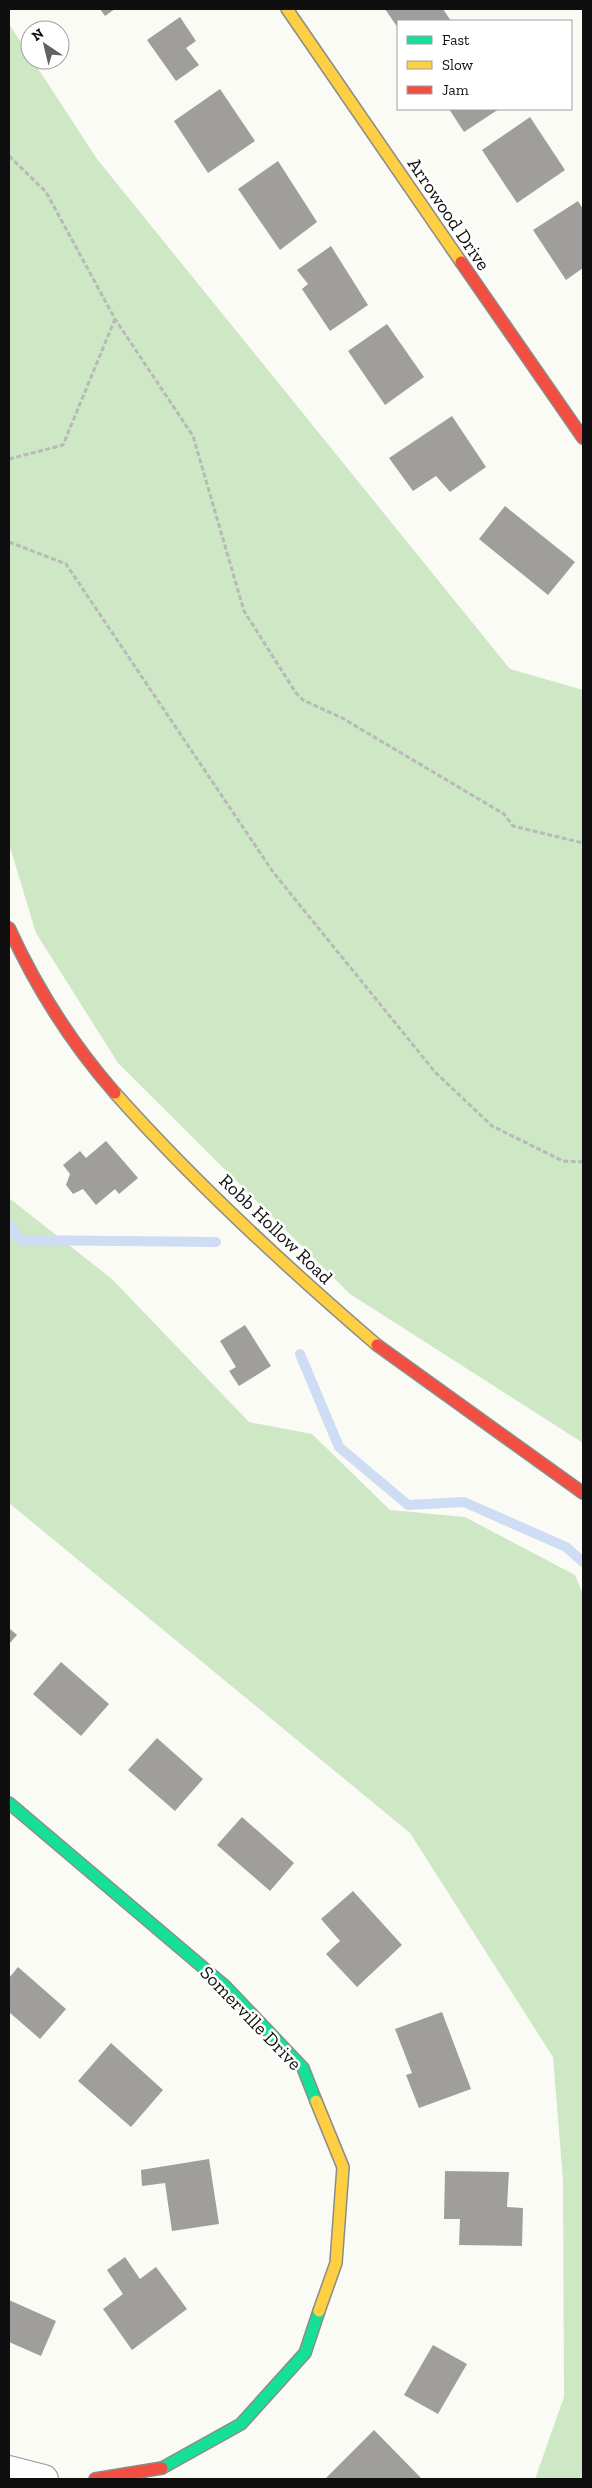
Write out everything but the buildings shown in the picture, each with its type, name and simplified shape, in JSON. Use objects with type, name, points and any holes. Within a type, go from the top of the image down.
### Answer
[{"type":"street","name":"Arrowood Drive","points":[[287,9],[583,438]]},
{"type":"street","name":"Robb Hollow Road","points":[[9,928],[24,961],[85,1059],[146,1128],[296,1275],[384,1351],[583,1493]]},
{"type":"street","name":"Somerville Drive","points":[[9,1803],[225,1986],[303,2068],[343,2167],[336,2263],[305,2353],[241,2424],[161,2469],[95,2479]]},
{"type":"street","points":[[9,2470],[44,2479]]},
{"type":"path","points":[[9,156],[46,192],[115,319],[193,436],[244,611],[296,692],[303,700],[342,718],[504,814],[513,826],[583,843]]},
{"type":"path","points":[[9,459],[63,445],[115,319]]},
{"type":"path","points":[[9,542],[66,564],[273,872],[435,1072],[492,1126],[563,1161],[583,1162]]},
{"type":"green space","points":[[9,24],[20,41],[20,70],[39,70],[97,159],[510,669],[583,690],[583,1443],[350,1294],[118,1063],[36,933],[9,844]]},
{"type":"green space","points":[[9,1198],[112,1279],[249,1422],[312,1434],[390,1510],[465,1517],[575,1575],[583,1594],[583,2479],[535,2479],[564,2397],[563,2180],[553,2057],[410,1833],[9,1503]]},
{"type":"waterway","points":[[9,1224],[20,1240],[216,1242]]},
{"type":"waterway","points":[[300,1354],[339,1447],[408,1505],[464,1502],[566,1547],[583,1562]]},
{"type":"traffic: fast","points":[[9,1803],[225,1986],[303,2068],[316,2101]]},
{"type":"traffic: fast","points":[[162,2468],[241,2424],[305,2353],[319,2311]]},
{"type":"traffic: slow","points":[[287,9],[461,262]]},
{"type":"traffic: slow","points":[[115,1093],[177,1159],[242,1223],[308,1285],[377,1345]]},
{"type":"traffic: slow","points":[[316,2101],[343,2167],[336,2263],[319,2311]]},
{"type":"traffic: jam","points":[[461,262],[583,438]]},
{"type":"traffic: jam","points":[[9,928],[31,972],[56,1014],[84,1055],[115,1093]]},
{"type":"traffic: jam","points":[[377,1345],[583,1493]]},
{"type":"traffic: jam","points":[[95,2479],[162,2468]]}]
